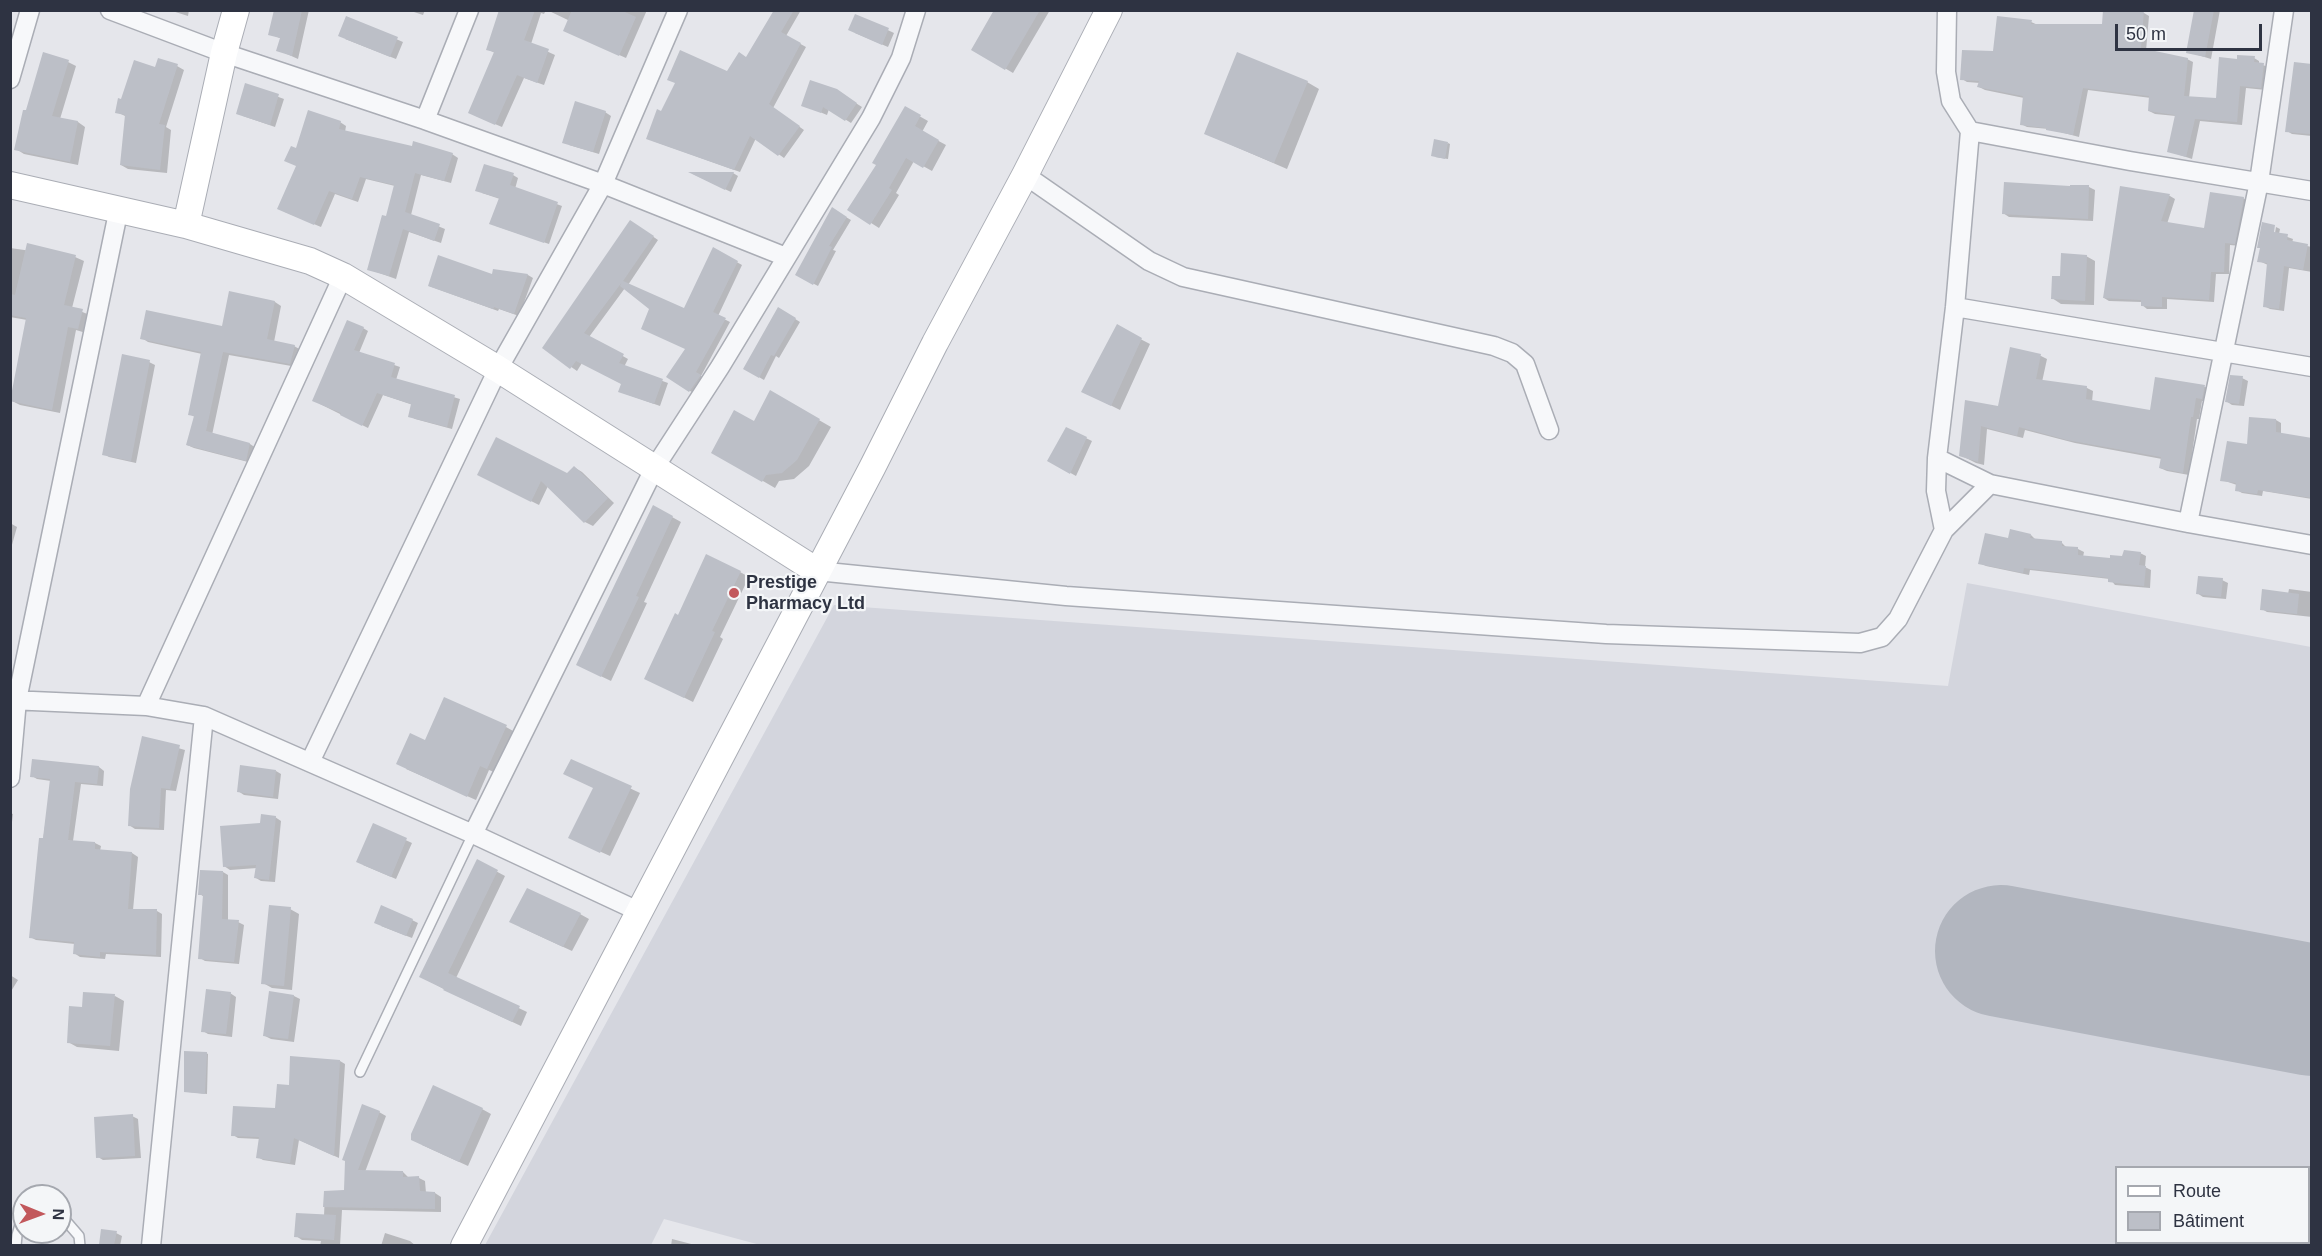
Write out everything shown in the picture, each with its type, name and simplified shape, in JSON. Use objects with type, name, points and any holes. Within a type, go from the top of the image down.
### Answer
[{"type":"street","points":[[10,80],[30,10]]},
{"type":"street","points":[[110,10],[224,53],[424,120],[603,184],[786,257]]},
{"type":"street","points":[[186,225],[224,53],[236,10]]},
{"type":"street","points":[[424,120],[469,10]]},
{"type":"street","points":[[310,762],[498,369],[603,184],[678,10]]},
{"type":"street","points":[[473,834],[655,467],[720,367],[871,118],[901,58],[916,10]]},
{"type":"street","points":[[464,1245],[1025,175],[1109,10]]},
{"type":"street","points":[[1944,530],[1936,491],[1938,458],[1955,307],[1970,131],[1951,101],[1946,72],[1947,10]]},
{"type":"street","points":[[2188,523],[2259,182],[2284,10]]},
{"type":"street","points":[[1970,131],[2312,191]]},
{"type":"street","points":[[1025,175],[1149,261],[1183,277],[1494,346],[1512,353],[1525,364],[1549,430]]},
{"type":"street","points":[[10,185],[186,225],[310,261],[343,276],[498,369],[818,571],[1066,596],[1606,634],[1860,643],[1882,637],[1898,619],[1944,530],[1990,484]]},
{"type":"street","points":[[10,778],[14,700],[118,208]]},
{"type":"street","points":[[146,706],[343,276]]},
{"type":"street","points":[[1955,307],[2312,367]]},
{"type":"street","points":[[1938,458],[1990,484],[2312,545]]},
{"type":"street","points":[[14,700],[146,706],[204,716],[473,834],[638,911]]},
{"type":"street","points":[[151,1245],[204,716]]},
{"type":"lane","points":[[360,1072],[473,834]]},
{"type":"lane","points":[[72,1227],[80,1236],[81,1245]]},
{"type":"shaded area","points":[[1967,583],[2311,647],[2311,1245],[764,1246],[664,1219],[651,1245],[485,1245],[834,605],[1948,686]]},
{"type":"building","points":[[274,10],[302,10],[292,56],[276,51],[280,38],[268,35]]},
{"type":"building","points":[[499,10],[535,10],[524,40],[549,49],[537,83],[517,75],[495,125],[468,113],[494,52],[486,50]]},
{"type":"building","points":[[572,10],[620,10],[636,17],[619,56],[563,31]]},
{"type":"building","points":[[774,10],[794,10],[781,32],[801,43],[769,104],[800,126],[778,156],[750,136],[734,170],[646,139],[657,109],[661,111],[675,83],[667,80],[680,50],[727,71],[739,52],[746,57]]},
{"type":"building","points":[[994,10],[1040,10],[1005,70],[971,50]]},
{"type":"building","points":[[2103,10],[2144,10],[2141,48],[2188,58],[2184,96],[2216,98],[2219,57],[2237,59],[2237,55],[2255,56],[2254,62],[2264,63],[2261,88],[2240,86],[2237,122],[2195,119],[2186,157],[2167,152],[2175,115],[2148,111],[2149,96],[2083,88],[2073,135],[2046,130],[2046,128],[2020,125],[2023,96],[1977,87],[1979,81],[1960,80],[1962,50],[1993,51],[1997,16],[2032,20],[2031,24],[2102,24]]},
{"type":"building","points":[[2194,10],[2214,10],[2205,57],[2186,53]]},
{"type":"building","points":[[855,14],[889,28],[882,45],[848,30]]},
{"type":"building","points":[[346,16],[398,37],[390,57],[338,36]]},
{"type":"building","points":[[43,52],[69,60],[52,116],[78,121],[70,162],[14,150],[23,110],[26,110]]},
{"type":"building","points":[[1237,52],[1308,81],[1274,163],[1204,134]]},
{"type":"building","points":[[158,58],[178,64],[159,124],[165,125],[160,170],[120,165],[125,115],[115,113],[118,98],[121,99],[134,60],[155,67]]},
{"type":"building","points":[[2294,62],[2312,64],[2310,134],[2285,132]]},
{"type":"building","points":[[810,80],[837,89],[857,103],[845,121],[823,107],[821,113],[801,106]]},
{"type":"building","points":[[245,83],[279,94],[270,125],[236,114]]},
{"type":"building","points":[[575,101],[606,111],[593,152],[562,143]]},
{"type":"building","points":[[905,106],[921,115],[915,126],[939,140],[923,168],[906,158],[889,188],[892,190],[870,225],[847,210],[876,165],[872,163]]},
{"type":"building","points":[[308,110],[341,121],[339,129],[412,146],[413,141],[453,153],[444,181],[415,173],[405,212],[440,224],[434,241],[403,229],[389,276],[367,270],[382,215],[386,216],[394,185],[360,177],[352,199],[329,191],[314,225],[277,209],[296,166],[284,161],[291,146],[296,148]]},
{"type":"building","points":[[1434,139],[1448,142],[1445,159],[1431,156]]},
{"type":"building","points":[[484,164],[514,173],[510,185],[558,202],[544,243],[489,224],[499,198],[475,191]]},
{"type":"building","points":[[688,172],[734,172],[725,190]]},
{"type":"building","points":[[2004,182],[2089,185],[2088,219],[2002,214]]},
{"type":"building","points":[[2120,186],[2170,194],[2161,221],[2204,228],[2210,192],[2244,197],[2235,244],[2225,243],[2224,272],[2211,272],[2209,300],[2162,297],[2162,307],[2141,306],[2141,300],[2103,298]]},
{"type":"building","points":[[832,207],[847,217],[829,246],[832,247],[813,285],[795,275]]},
{"type":"building","points":[[630,220],[654,236],[623,281],[684,308],[713,247],[738,261],[713,312],[726,318],[696,372],[701,375],[689,392],[666,377],[685,349],[641,329],[649,309],[620,286],[622,282],[584,333],[624,354],[619,363],[663,379],[654,404],[618,392],[621,384],[576,361],[570,369],[542,348]]},
{"type":"building","points":[[2262,222],[2275,225],[2274,232],[2288,234],[2287,240],[2308,244],[2303,270],[2284,266],[2279,309],[2263,307],[2267,263],[2257,262]]},
{"type":"building","points":[[27,243],[76,255],[64,305],[83,309],[78,329],[68,327],[52,410],[10,401],[26,318],[10,315],[10,294],[15,295]]},
{"type":"building","points":[[2061,253],[2087,255],[2085,301],[2051,299],[2052,276],[2060,276]]},
{"type":"building","points":[[438,255],[492,274],[493,269],[528,274],[514,314],[428,286]]},
{"type":"building","points":[[229,291],[275,301],[267,339],[295,345],[290,364],[223,352],[206,431],[250,443],[246,461],[186,445],[194,416],[188,415],[201,352],[140,339],[146,310],[222,326]]},
{"type":"building","points":[[778,307],[796,318],[774,356],[771,355],[759,378],[743,369]]},
{"type":"building","points":[[347,320],[364,327],[354,350],[395,363],[391,377],[455,395],[447,427],[408,417],[411,404],[377,393],[362,426],[340,415],[341,413],[312,401]]},
{"type":"building","points":[[1117,324],[1142,338],[1111,406],[1081,392]]},
{"type":"building","points":[[2010,347],[2041,354],[2036,379],[2087,386],[2086,399],[2150,410],[2155,377],[2205,385],[2202,399],[2196,398],[2193,417],[2191,417],[2183,473],[2159,468],[2161,457],[2067,440],[2019,427],[2017,436],[1981,426],[1978,462],[1959,456],[1965,400],[1998,406]]},
{"type":"building","points":[[122,354],[150,360],[131,461],[102,455]]},
{"type":"building","points":[[2230,375],[2243,376],[2239,404],[2225,402]]},
{"type":"building","points":[[770,390],[820,419],[797,460],[782,473],[766,475],[762,482],[711,453],[734,410],[754,421]]},
{"type":"building","points":[[2249,417],[2276,419],[2276,432],[2312,438],[2312,498],[2258,490],[2257,494],[2235,491],[2236,483],[2220,481],[2227,441],[2247,444]]},
{"type":"building","points":[[1066,427],[1087,437],[1070,474],[1047,461]]},
{"type":"building","points":[[496,437],[567,473],[574,466],[608,498],[584,523],[541,481],[531,502],[477,475]]},
{"type":"building","points":[[653,505],[673,516],[636,596],[639,597],[601,677],[576,665]]},
{"type":"building","points":[[2010,529],[2031,534],[2030,538],[2062,541],[2062,546],[2078,547],[2078,555],[2110,558],[2110,555],[2122,556],[2124,550],[2141,552],[2139,565],[2146,566],[2144,586],[2108,582],[2108,578],[2024,568],[2023,573],[1978,564],[1985,533],[2008,538]]},
{"type":"building","points":[[706,554],[741,571],[712,631],[715,632],[684,698],[644,679],[675,613],[678,615]]},
{"type":"building","points":[[2198,576],[2223,578],[2221,597],[2196,594]]},
{"type":"building","points":[[2262,589],[2299,594],[2297,614],[2260,610]]},
{"type":"building","points":[[444,697],[507,725],[487,769],[480,766],[467,797],[396,764],[410,733],[425,740]]},
{"type":"building","points":[[142,736],[180,745],[170,789],[161,788],[159,828],[128,826],[130,789]]},
{"type":"building","points":[[32,759],[99,766],[97,784],[75,782],[68,840],[95,842],[95,849],[132,852],[128,909],[157,909],[156,955],[100,952],[100,957],[73,954],[74,942],[29,938],[39,838],[43,838],[50,779],[30,777]]},
{"type":"building","points":[[571,759],[632,786],[600,853],[568,838],[593,788],[563,774]]},
{"type":"building","points":[[240,765],[276,770],[273,797],[237,792]]},
{"type":"building","points":[[261,814],[276,816],[269,880],[254,878],[256,865],[223,867],[220,826],[260,823]]},
{"type":"building","points":[[373,823],[407,838],[391,877],[356,862]]},
{"type":"building","points":[[477,859],[498,870],[448,973],[520,1006],[512,1022],[419,977]]},
{"type":"building","points":[[200,870],[223,871],[222,919],[239,920],[234,962],[198,959],[203,895],[198,895]]},
{"type":"building","points":[[527,888],[581,913],[563,947],[509,922]]},
{"type":"building","points":[[269,905],[291,907],[284,986],[261,984]]},
{"type":"building","points":[[381,905],[413,919],[406,936],[374,923]]},
{"type":"building","points":[[206,989],[231,992],[226,1034],[201,1032]]},
{"type":"building","points":[[269,991],[294,995],[288,1039],[263,1036]]},
{"type":"building","points":[[83,992],[115,994],[110,1046],[67,1043],[69,1006],[82,1007]]},
{"type":"building","points":[[184,1051],[207,1052],[205,1094],[184,1092]]},
{"type":"building","points":[[290,1056],[340,1060],[334,1156],[294,1138],[290,1163],[256,1158],[259,1137],[231,1136],[233,1106],[275,1108],[277,1084],[289,1085]]},
{"type":"building","points":[[433,1085],[483,1108],[459,1162],[411,1140],[411,1134]]},
{"type":"building","points":[[362,1104],[380,1111],[358,1170],[403,1171],[403,1177],[419,1176],[420,1191],[435,1192],[435,1209],[323,1207],[324,1191],[344,1190],[345,1161],[342,1160]]},
{"type":"building","points":[[133,1114],[135,1156],[96,1158],[94,1117]]},
{"type":"building","points":[[296,1213],[336,1215],[334,1240],[294,1237]]},
{"type":"building","points":[[101,1229],[117,1231],[114,1245],[99,1245]]},
{"type":"runway","points":[[2001,951],[2312,1010]]},
{"type":"place","name":"Prestige Pharmacy Ltd","points":[[734,593]]}]
